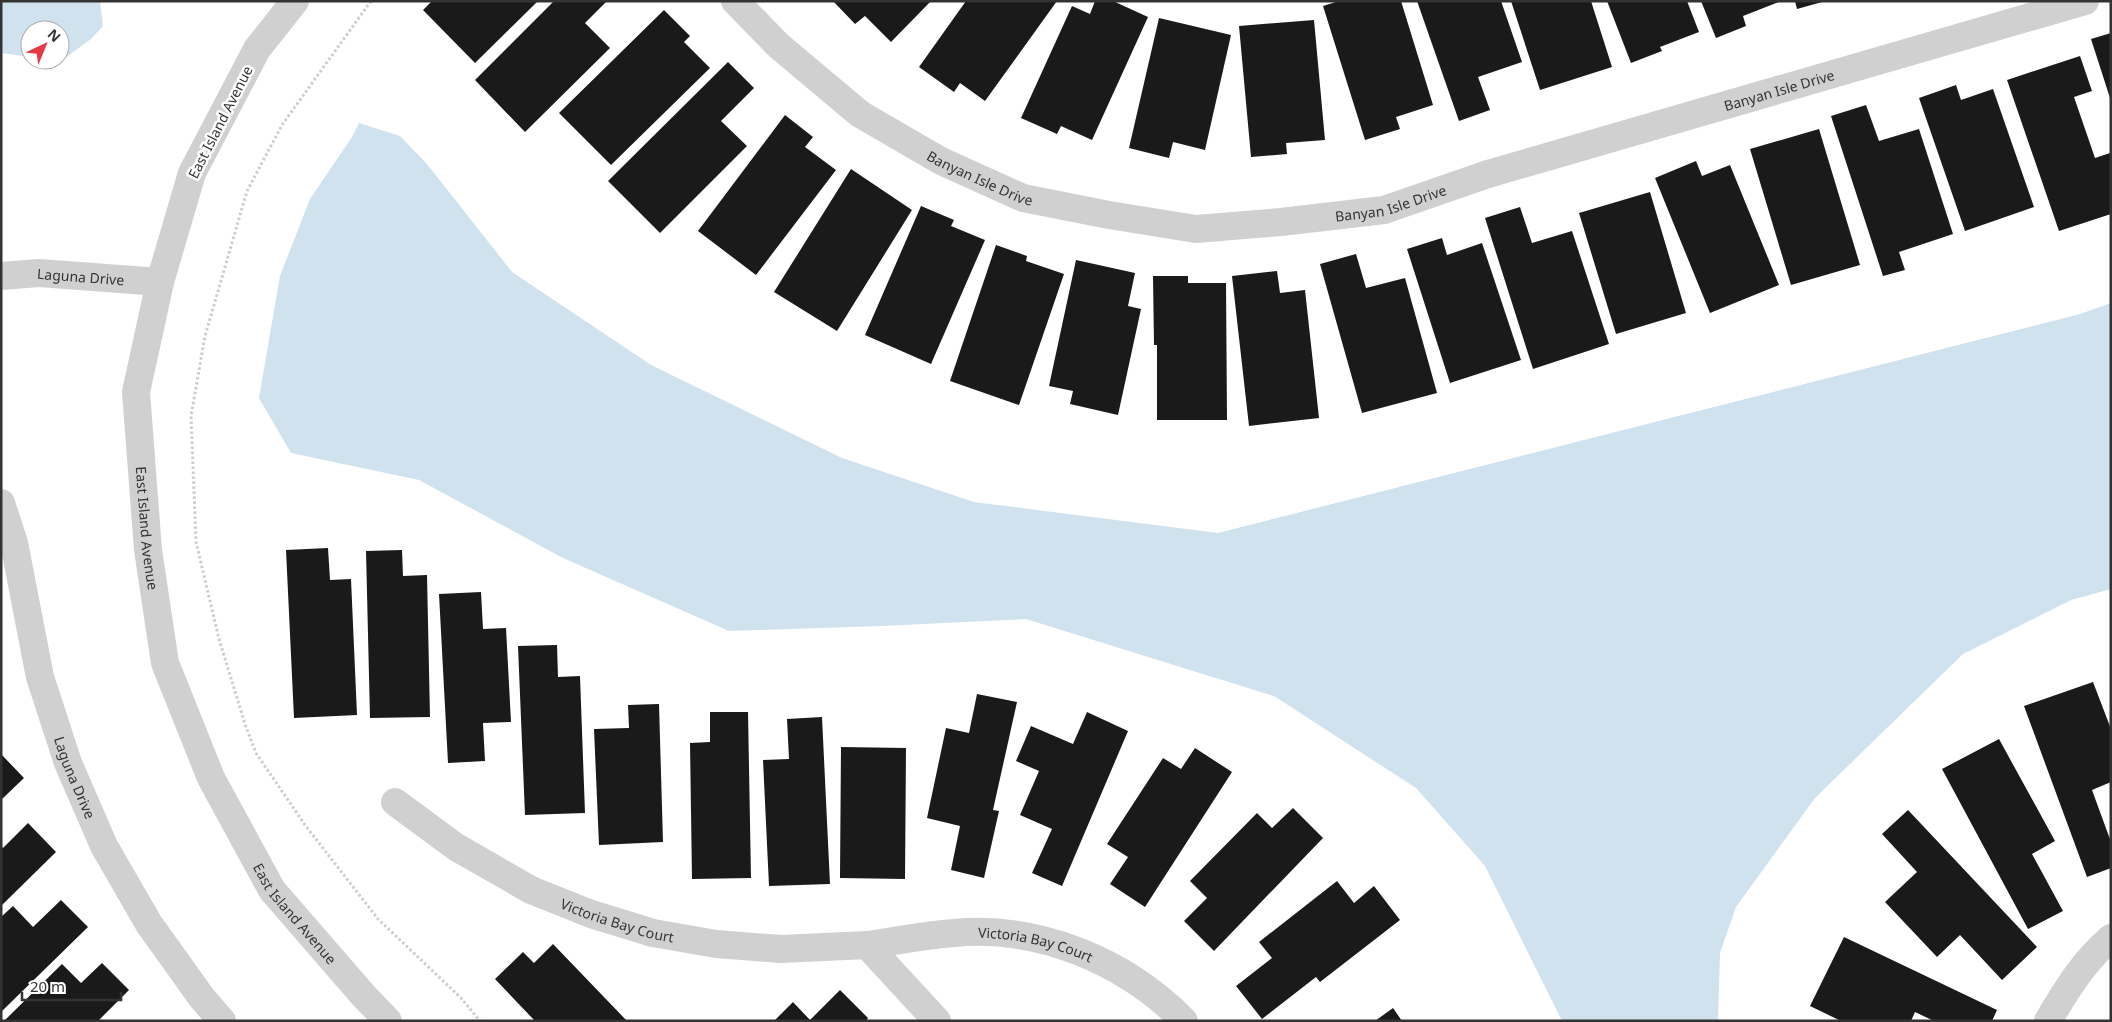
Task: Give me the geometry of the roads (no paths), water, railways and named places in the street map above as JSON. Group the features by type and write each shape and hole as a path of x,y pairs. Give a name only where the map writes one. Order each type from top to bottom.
{"street":[{"name":"East Island Avenue","path":"295,1 257,49 192,173 160,282 136,392 148,550 165,663 211,778 272,890 388,1021"},
{"name":"Banyan Isle Drive","path":"735,1 779,46 860,114 941,161 1023,198 1109,215 1196,228 1281,222 1384,210 1488,174 2085,1"},
{"name":"Laguna Drive","path":"1,276 40,273 160,282"},
{"name":"Laguna Drive","path":"1,503 14,543 40,677 68,763 104,846 150,924 202,998 222,1021"},
{"name":"Victoria Bay Court","path":"395,802 456,848 531,890 591,914 653,933 716,944 781,949 867,945 955,933 1001,933 1046,940 1090,955 1130,976 1168,1004 1184,1021"},
{"path":"2048,1021 2070,983 2098,948 2111,938"},
{"path":"867,945 936,1021"}],"water":[{"path":"1,1 100,1 103,26 91,39 70,54 70,20 20,20 20,56 1,53"},
{"path":"359,123 400,136 427,164 512,272 651,365 842,458 974,502 1218,533 2080,314 2111,303 2111,589 2071,600 1963,654 1815,798 1736,907 1720,953 1718,1021 1562,1021 1485,866 1416,788 1274,696 1026,619 729,631 563,558 419,480 291,453 259,398 280,276 310,199 352,137"}]}
